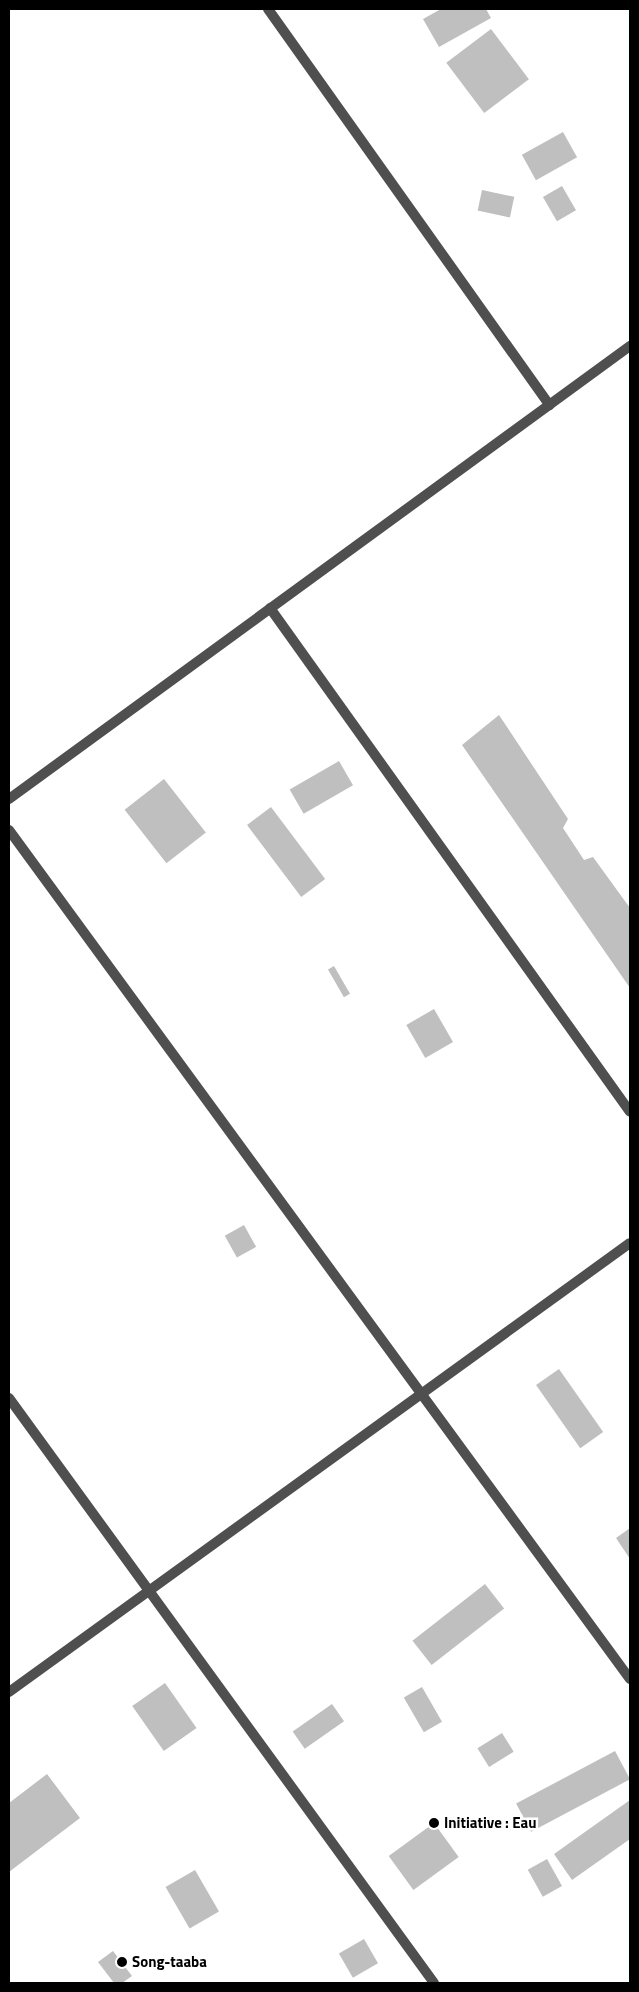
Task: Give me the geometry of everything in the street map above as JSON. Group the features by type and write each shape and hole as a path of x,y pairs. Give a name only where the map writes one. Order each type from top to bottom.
{"street":[{"path":"268,9 549,405"},
{"path":"9,799 630,346"},
{"path":"270,608 630,1112"},
{"path":"9,830 630,1679"},
{"path":"9,1692 630,1243"},
{"path":"9,1398 434,1983"}],"building":[{"path":"441,9 486,9 491,18 439,47 423,19"},
{"path":"491,29 529,79 484,113 446,63"},
{"path":"563,132 577,157 536,180 522,155"},
{"path":"562,186 576,210 557,221 543,197"},
{"path":"482,190 514,197 510,217 478,211"},
{"path":"499,715 568,819 563,828 584,860 593,857 630,908 630,988 462,745"},
{"path":"339,761 353,785 304,814 290,790"},
{"path":"164,779 206,833 166,863 125,810"},
{"path":"271,807 325,879 301,897 247,825"},
{"path":"334,966 350,994 344,997 328,969"},
{"path":"434,1009 453,1042 425,1058 406,1025"},
{"path":"244,1225 256,1247 237,1258 225,1236"},
{"path":"559,1369 603,1432 580,1448 536,1385"},
{"path":"630,1528 630,1559 616,1538"},
{"path":"485,1584 504,1608 432,1665 413,1641"},
{"path":"165,1683 197,1728 164,1751 132,1706"},
{"path":"422,1687 442,1722 424,1732 404,1698"},
{"path":"332,1704 344,1721 305,1749 293,1732"},
{"path":"502,1733 514,1752 489,1767 477,1748"},
{"path":"615,1751 630,1779 531,1832 516,1804"},
{"path":"47,1774 80,1818 9,1872 9,1803"},
{"path":"630,1800 630,1839 572,1880 554,1854"},
{"path":"434,1823 459,1857 413,1890 389,1856"},
{"path":"547,1859 562,1886 543,1897 528,1870"},
{"path":"195,1870 219,1912 190,1929 166,1887"},
{"path":"364,1939 378,1963 353,1978 339,1954"},
{"path":"113,1951 132,1976 122,1983 114,1983 98,1962"}],"place":[{"name":"Initiative : Eau","path":"434,1823"},
{"name":"Song-taaba","path":"122,1962"}]}
